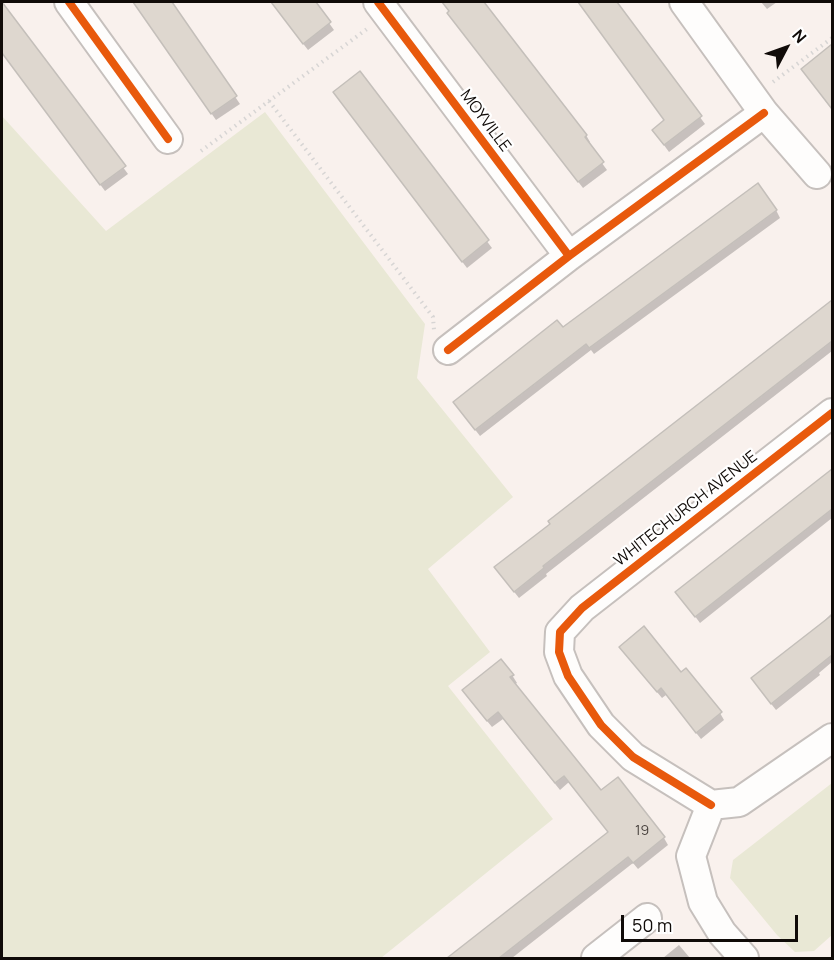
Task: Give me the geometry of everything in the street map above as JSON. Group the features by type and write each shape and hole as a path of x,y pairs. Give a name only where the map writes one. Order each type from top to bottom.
{"street":[{"path":"69,2 168,139"},
{"name":"MOYVILLE","path":"378,2 569,256"},
{"path":"684,2 764,113 817,174"},
{"path":"441,342 569,256 764,113"},
{"name":"WHITECHURCH AVENUE","path":"711,805 633,757 601,725 568,676 558,652 560,632 582,608 832,413"},
{"path":"744,958 722,933 703,902 691,856 711,805 739,802 832,738"},
{"path":"596,958 647,918"}],"path":[{"path":"201,151 368,28"},
{"path":"771,83 832,38"},
{"path":"268,101 433,317 441,342"}],"green space":[{"path":"265,112 425,324 417,378 513,497 428,569 490,652 448,686 553,819 381,958 2,958 2,116 106,231"},
{"path":"832,783 832,935 814,951 795,952 777,935 730,878 733,860"}],"building":[{"path":"2,2 126,166 100,185 2,53"},
{"path":"133,2 172,2 237,96 211,114"},
{"path":"271,2 316,2 331,22 303,44"},
{"path":"442,2 484,2 587,135 585,137 604,162 578,182 447,13 449,11"},
{"path":"578,2 617,2 702,116 664,145 652,130 664,120"},
{"path":"832,44 832,109 801,69"},
{"path":"360,71 489,240 462,262 333,92"},
{"path":"758,183 777,210 589,348 586,344 475,430 453,402 557,320 563,327"},
{"path":"832,300 832,341 543,566 544,568 514,592 494,567 550,524 548,521"},
{"path":"832,469 832,509 695,617 675,592"},
{"path":"832,615 832,655 771,704 751,678"},
{"path":"644,626 681,672 686,668 722,712 696,733 661,688 657,692 619,647"},
{"path":"501,659 514,675 510,677 601,790 618,777 665,837 633,863 628,857 499,958 447,958 608,832 564,776 555,783 498,712 487,721 462,690"}],"cycle path":[{"path":"69,2 168,139"},
{"path":"378,2 569,256"},
{"path":"448,350 569,256 764,113"},
{"path":"711,805 633,757 601,725 568,676 559,652 560,632 582,608 832,413"}]}
